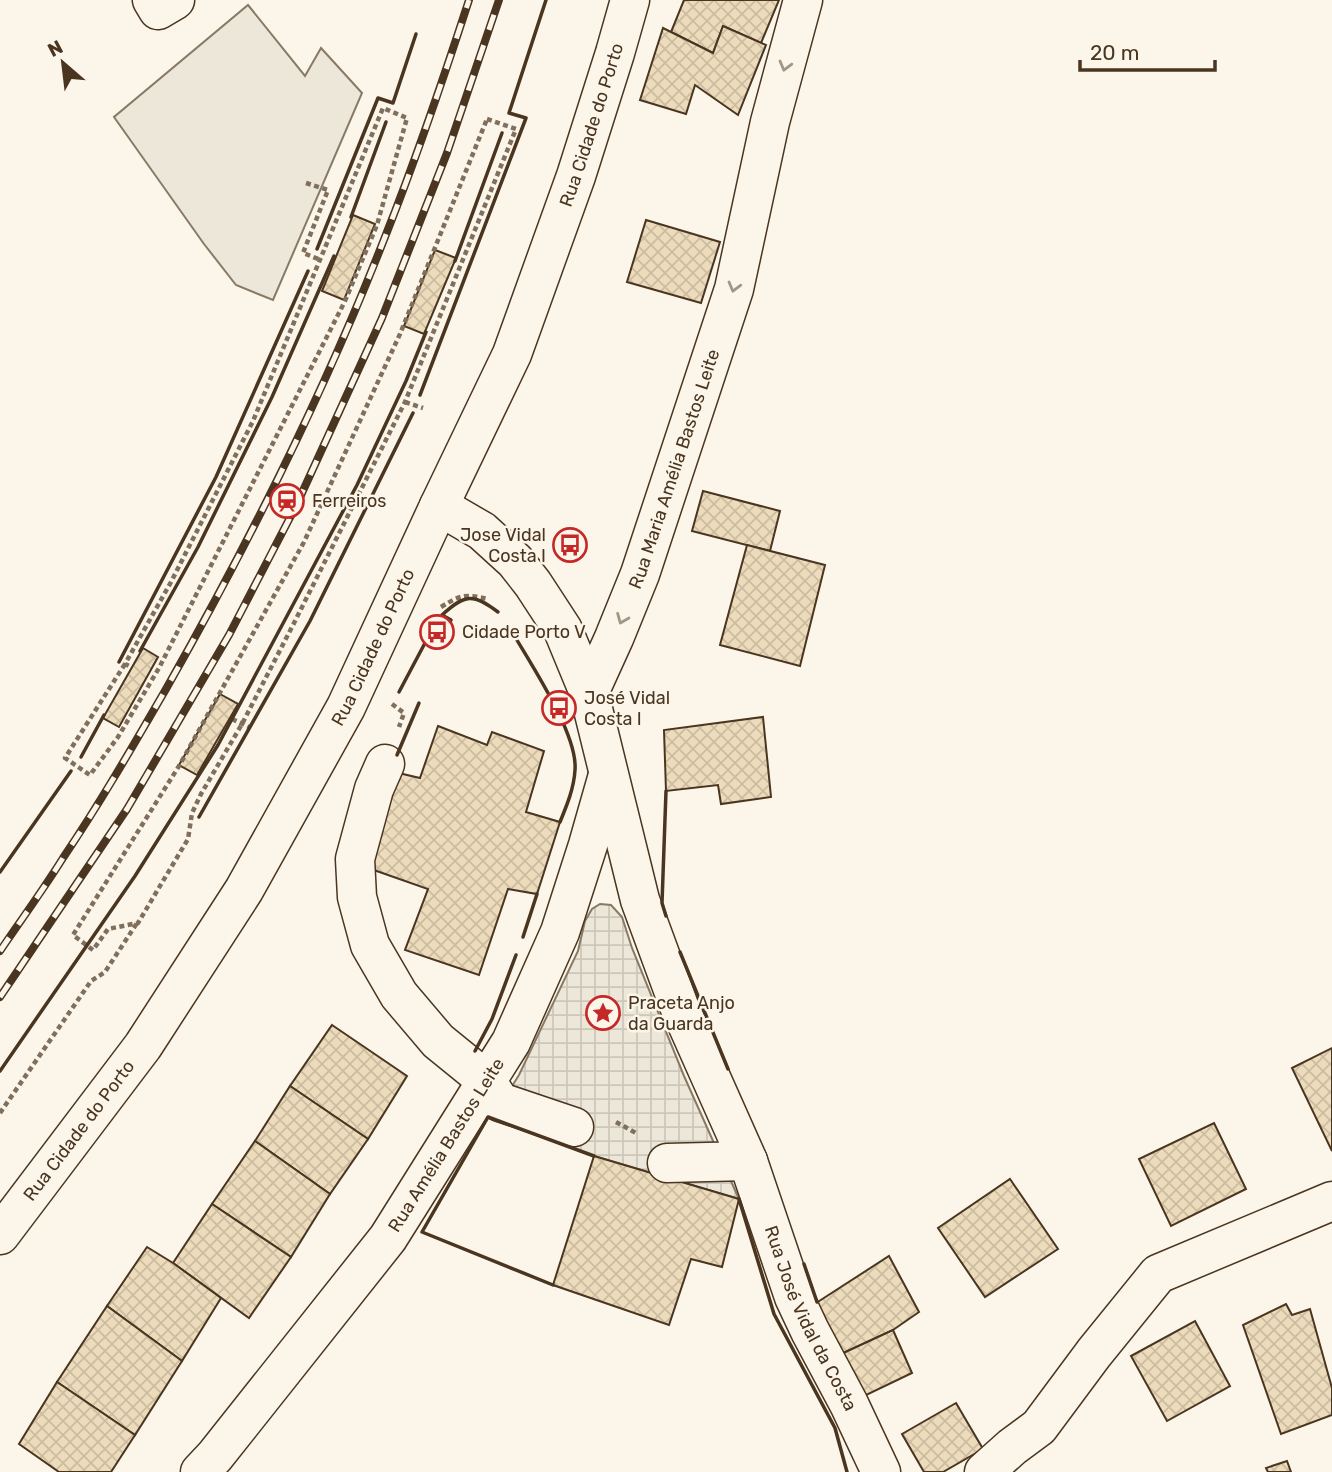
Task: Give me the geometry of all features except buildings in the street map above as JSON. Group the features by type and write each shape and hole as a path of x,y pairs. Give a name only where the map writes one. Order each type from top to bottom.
{"street":[{"name":"Rua Cidade do Porto","path":"0,1235 143,1046 244,890 346,707 512,354 576,176 630,0"},
{"name":"Rua Maria Amélia Bastos Leite","path":"589,693 640,574 734,289 770,122 803,0"},
{"path":"439,506 482,531 515,561 563,630 589,693 640,900 679,1006 748,1161 667,1163"},
{"path":"385,764 374,789 355,859 356,897 370,945 399,995 438,1041 486,1080 500,1102 574,1127"},
{"name":"Rua Amélia Bastos Leite","path":"200,1472 388,1238 511,1042 560,932 608,774"},
{"name":"Rua José Vidal da Costa","path":"748,1161 794,1297 881,1472"},
{"path":"984,1472 1038,1427 1158,1274 1332,1202"}],"path":[{"path":"383,108 407,118 377,225 345,301 159,668 118,737 90,775 65,758 125,664 171,582 253,421 383,108"},
{"path":"0,1113 91,981 105,972 138,923 188,839 192,813 201,794 242,724 405,402 516,129 487,120 400,334 304,542 179,766 73,935 93,950 108,929 138,923"},
{"path":"306,183 328,190 303,253 321,260"},
{"path":"405,402 423,408"},
{"path":"438,614 441,607 460,595 490,599"},
{"path":"125,664 131,667"},
{"path":"232,719 249,727"},
{"path":"611,1119 641,1136"}],"shaded area":[{"path":"248,5 305,76 321,48 362,93 273,300 236,285 114,117"},
{"name":"Praceta Anjo da Guarda","path":"600,904 611,905 622,917 684,1076 739,1199 594,1156 488,1117 519,1075 578,951 585,921 592,909"}],"railway":[{"path":"0,951 77,837 141,732 227,579 284,467 337,353 385,237 469,0"},
{"path":"0,997 127,809 229,635 296,506 382,318 447,153 499,0"}],"wall":[{"path":"420,395 526,118 509,113 546,0"},
{"path":"317,249 378,98 393,103 416,34"},
{"path":"351,217 386,122"},
{"path":"455,261 502,133"},
{"path":"140,651 198,547 272,397 334,256"},
{"path":"119,662 216,477 308,271"},
{"path":"0,1071 135,876 218,745 357,485 426,332"},
{"path":"199,817 310,621 413,413"},
{"path":"399,692 425,643 436,648 451,620 442,615 450,608 469,598 498,612"},
{"path":"511,630 551,699 574,755 573,783 560,822"},
{"path":"397,755 419,703"},
{"path":"81,757 104,715"},
{"path":"0,872 71,771"},
{"path":"666,791 662,903 666,916"},
{"path":"523,937 537,894"},
{"path":"680,952 728,1069"},
{"path":"475,1051 492,1019 516,955"},
{"path":"553,1285 422,1232 488,1117 594,1156"},
{"path":"739,1199 774,1314 835,1428 847,1472"},
{"path":"804,1264 817,1302"}],"place":[{"name":"Ferreiros","path":"287,501"},
{"name":"Jose Vidal Costa I","path":"570,545"},
{"name":"Cidade Porto V","path":"437,632"},
{"name":"José Vidal Costa I","path":"559,708"},
{"name":"Praceta Anjo da Guarda","path":"603,1013"}]}
